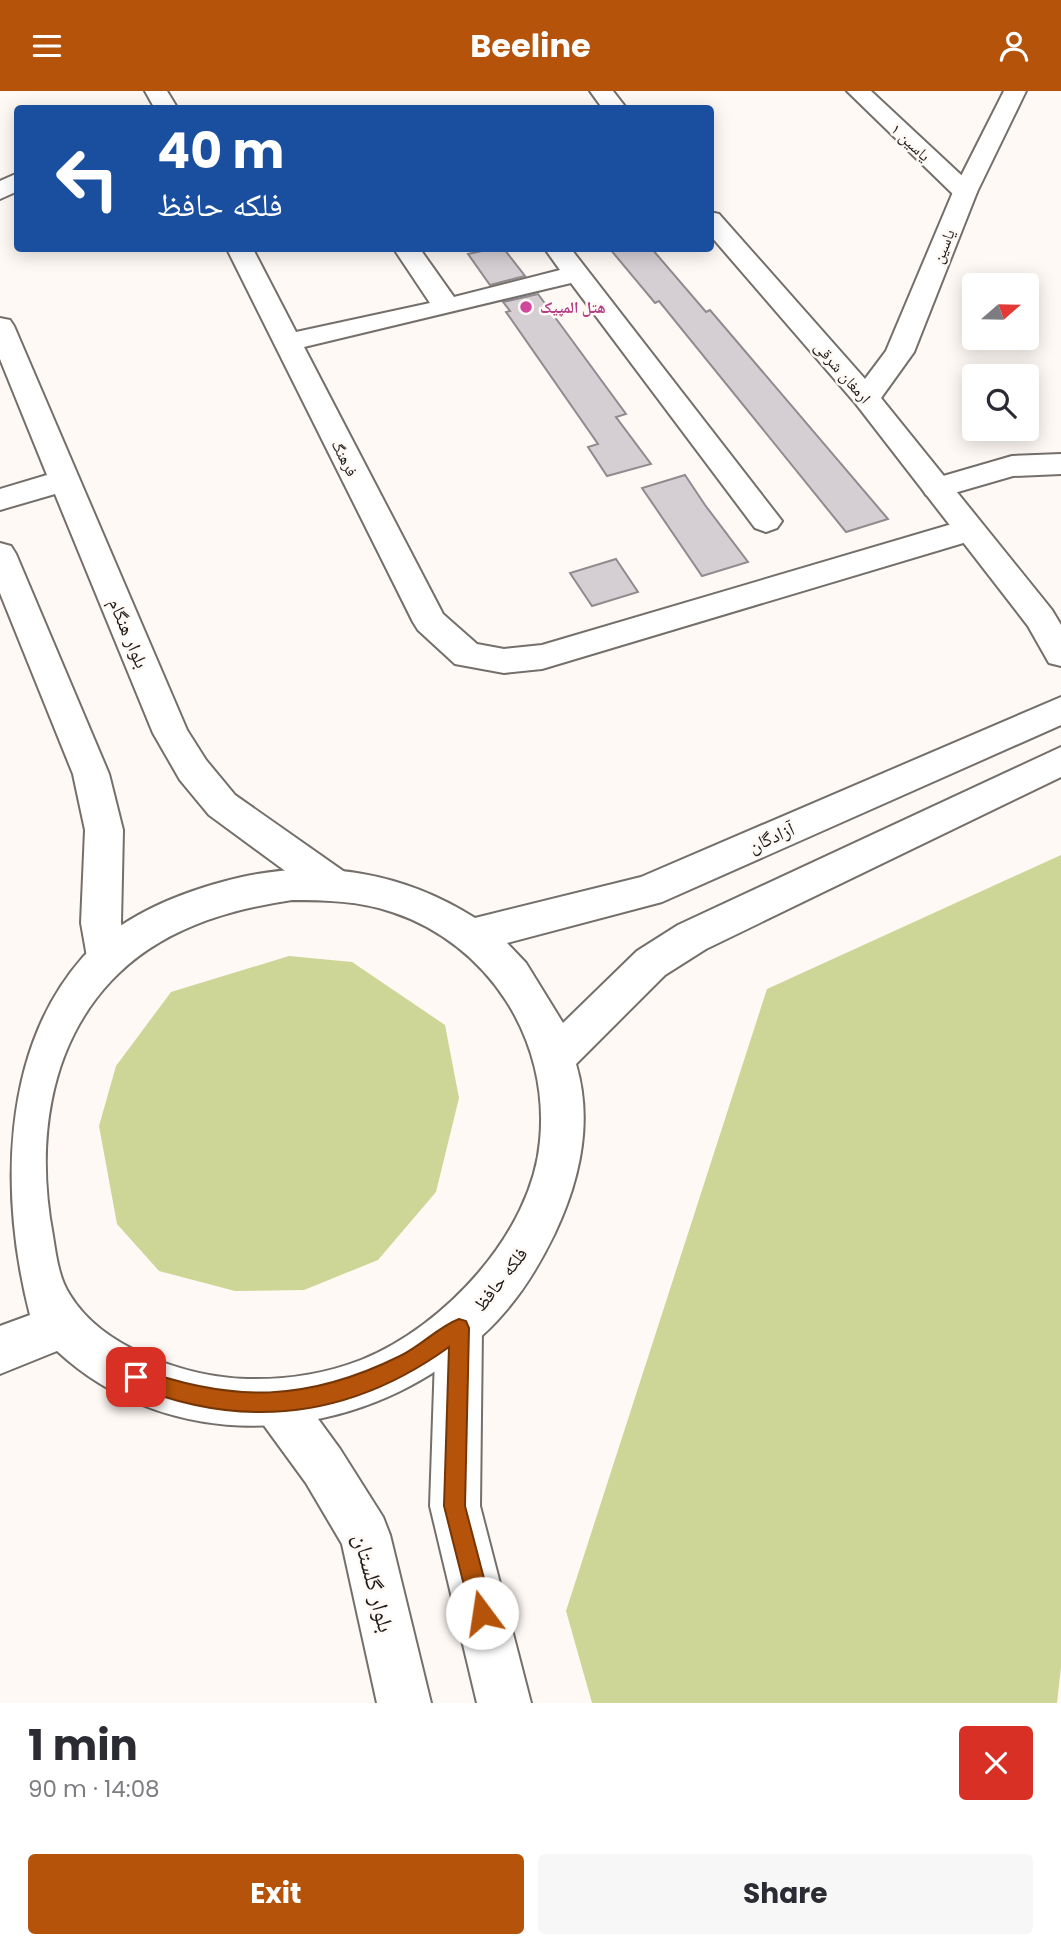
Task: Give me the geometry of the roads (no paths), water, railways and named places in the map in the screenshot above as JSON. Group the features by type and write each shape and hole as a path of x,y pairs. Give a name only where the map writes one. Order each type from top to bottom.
{"street":[{"path":"601,91 613,105"},
{"name":"یاسین ۱","path":"858,91 965,192"},
{"name":"یاسین","path":"866,398 900,352 965,192 1015,91"},
{"name":"ارمغان شرقی","path":"714,224 866,398 970,530 1051,619 1061,655"},
{"name":"فرهنگ","path":"241,252 430,622 467,656 504,661 542,657 970,530"},
{"path":"409,252 447,307"},
{"path":"560,252 766,521"},
{"path":"286,343 447,307 576,274"},
{"name":"بلوار هنگام","path":"0,326 171,733 193,770 222,805 331,884"},
{"path":"937,488 1012,466 1061,464"},
{"path":"0,500 65,480"},
{"path":"0,554 91,774 104,830 101,923 107,957"},
{"name":"آزادگان","path":"472,935 648,891 1061,710"},
{"path":"555,1057 651,963 692,937 1061,761"},
{"name":"فلکه حافظ","path":"292,884 331,884 406,900 440,915 472,935 500,960 523,988 542,1021 555,1057 562,1095 563,1136 556,1177 542,1218 521,1258 493,1295 459,1328 418,1357 374,1380 326,1395 277,1403 227,1402 180,1394 136,1377 97,1355 63,1325 37,1292 17,1254 6,1214 1,1173 7,1095 51,1018 77,986 107,957 141,933 177,913 214,899 253,889 292,884"},
{"path":"0,1350 63,1325"},
{"path":"459,1328 455,1506 504,1703"},
{"name":"بلوار گلستان","path":"277,1403 323,1466 365,1535 404,1703"}],"place":[{"name":"هتل المپیک","path":"526,307"}]}
